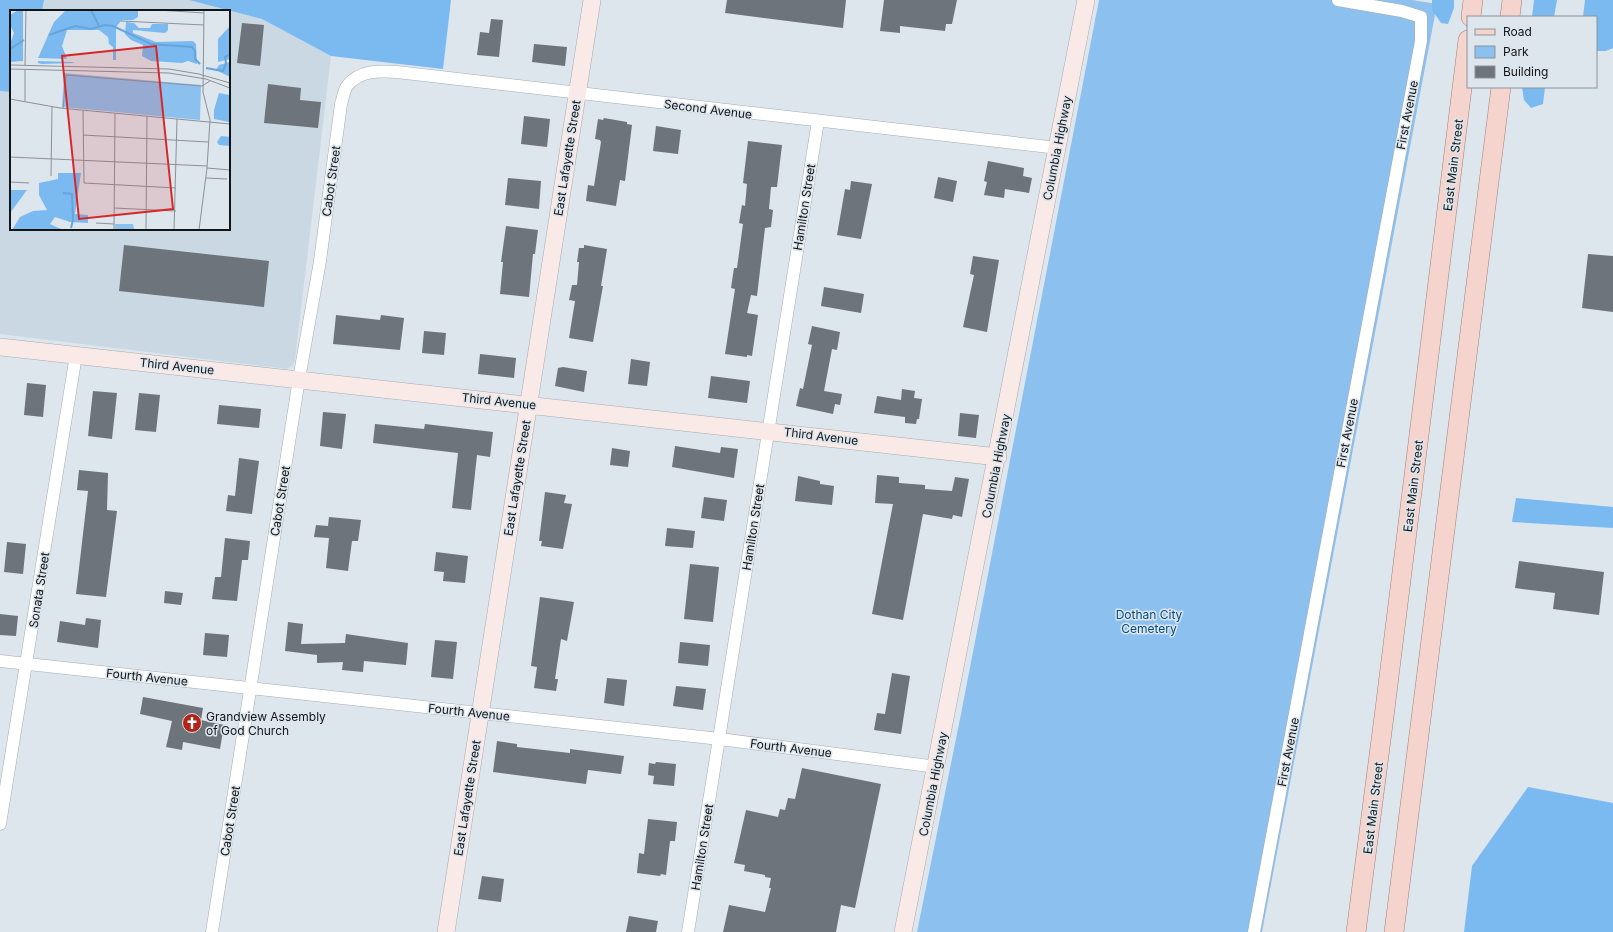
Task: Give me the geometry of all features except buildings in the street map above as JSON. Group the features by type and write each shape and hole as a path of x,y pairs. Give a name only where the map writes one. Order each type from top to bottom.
{"main road":[{"path":"1471,16 1473,0"},
{"path":"1510,16 1512,0"},
{"name":"East Main Street","path":"1356,932 1467,48"},
{"path":"1394,932 1501,88"}],"street":[{"name":"East Lafayette Street","path":"446,932 592,0"},
{"name":"Columbia Highway","path":"903,932 998,457 1086,0"},
{"name":"First Avenue","path":"1254,932 1421,41 1421,17 1402,11 1338,0"},
{"name":"Second Avenue","path":"359,75 380,71 397,72 577,94 1058,148"},
{"name":"Cabot Street","path":"212,932 299,379 320,261 341,104 347,86 359,75"},
{"name":"Hamilton Street","path":"688,932 818,121"},
{"name":"Third Avenue","path":"0,347 768,430 998,457"},
{"name":"Sonata Street","path":"0,824 76,355"},
{"name":"Fourth Avenue","path":"0,660 251,689 720,739 937,767"}],"shaded area":[{"path":"0,0 44,0 42,10 10,10 10,92 0,91"},
{"path":"44,0 189,0 227,10 42,10"},
{"path":"189,0 451,0 443,69 331,56 262,19"},
{"path":"1432,0 1454,0 1454,8 1448,24 1441,23 1432,10"},
{"path":"1534,0 1557,0 1554,16 1532,16"},
{"path":"1585,0 1613,0 1613,48 1606,51 1597,51 1597,16 1583,16"},
{"path":"230,11 262,19 331,56 295,360 293,365 287,369 0,334 0,91 10,92 10,230 230,230"},
{"path":"1522,88 1545,88 1543,104 1531,108 1524,100"},
{"path":"1516,498 1613,507 1613,528 1512,522"},
{"path":"1528,787 1613,803 1613,932 1464,932 1472,866"}],"green space":[{"name":"Dothan City Cemetery","path":"1099,0 1412,0 1437,4 1262,932 917,932 961,714"}],"place":[{"name":"Grandview Assembly of God Church","path":"192,723"}]}
